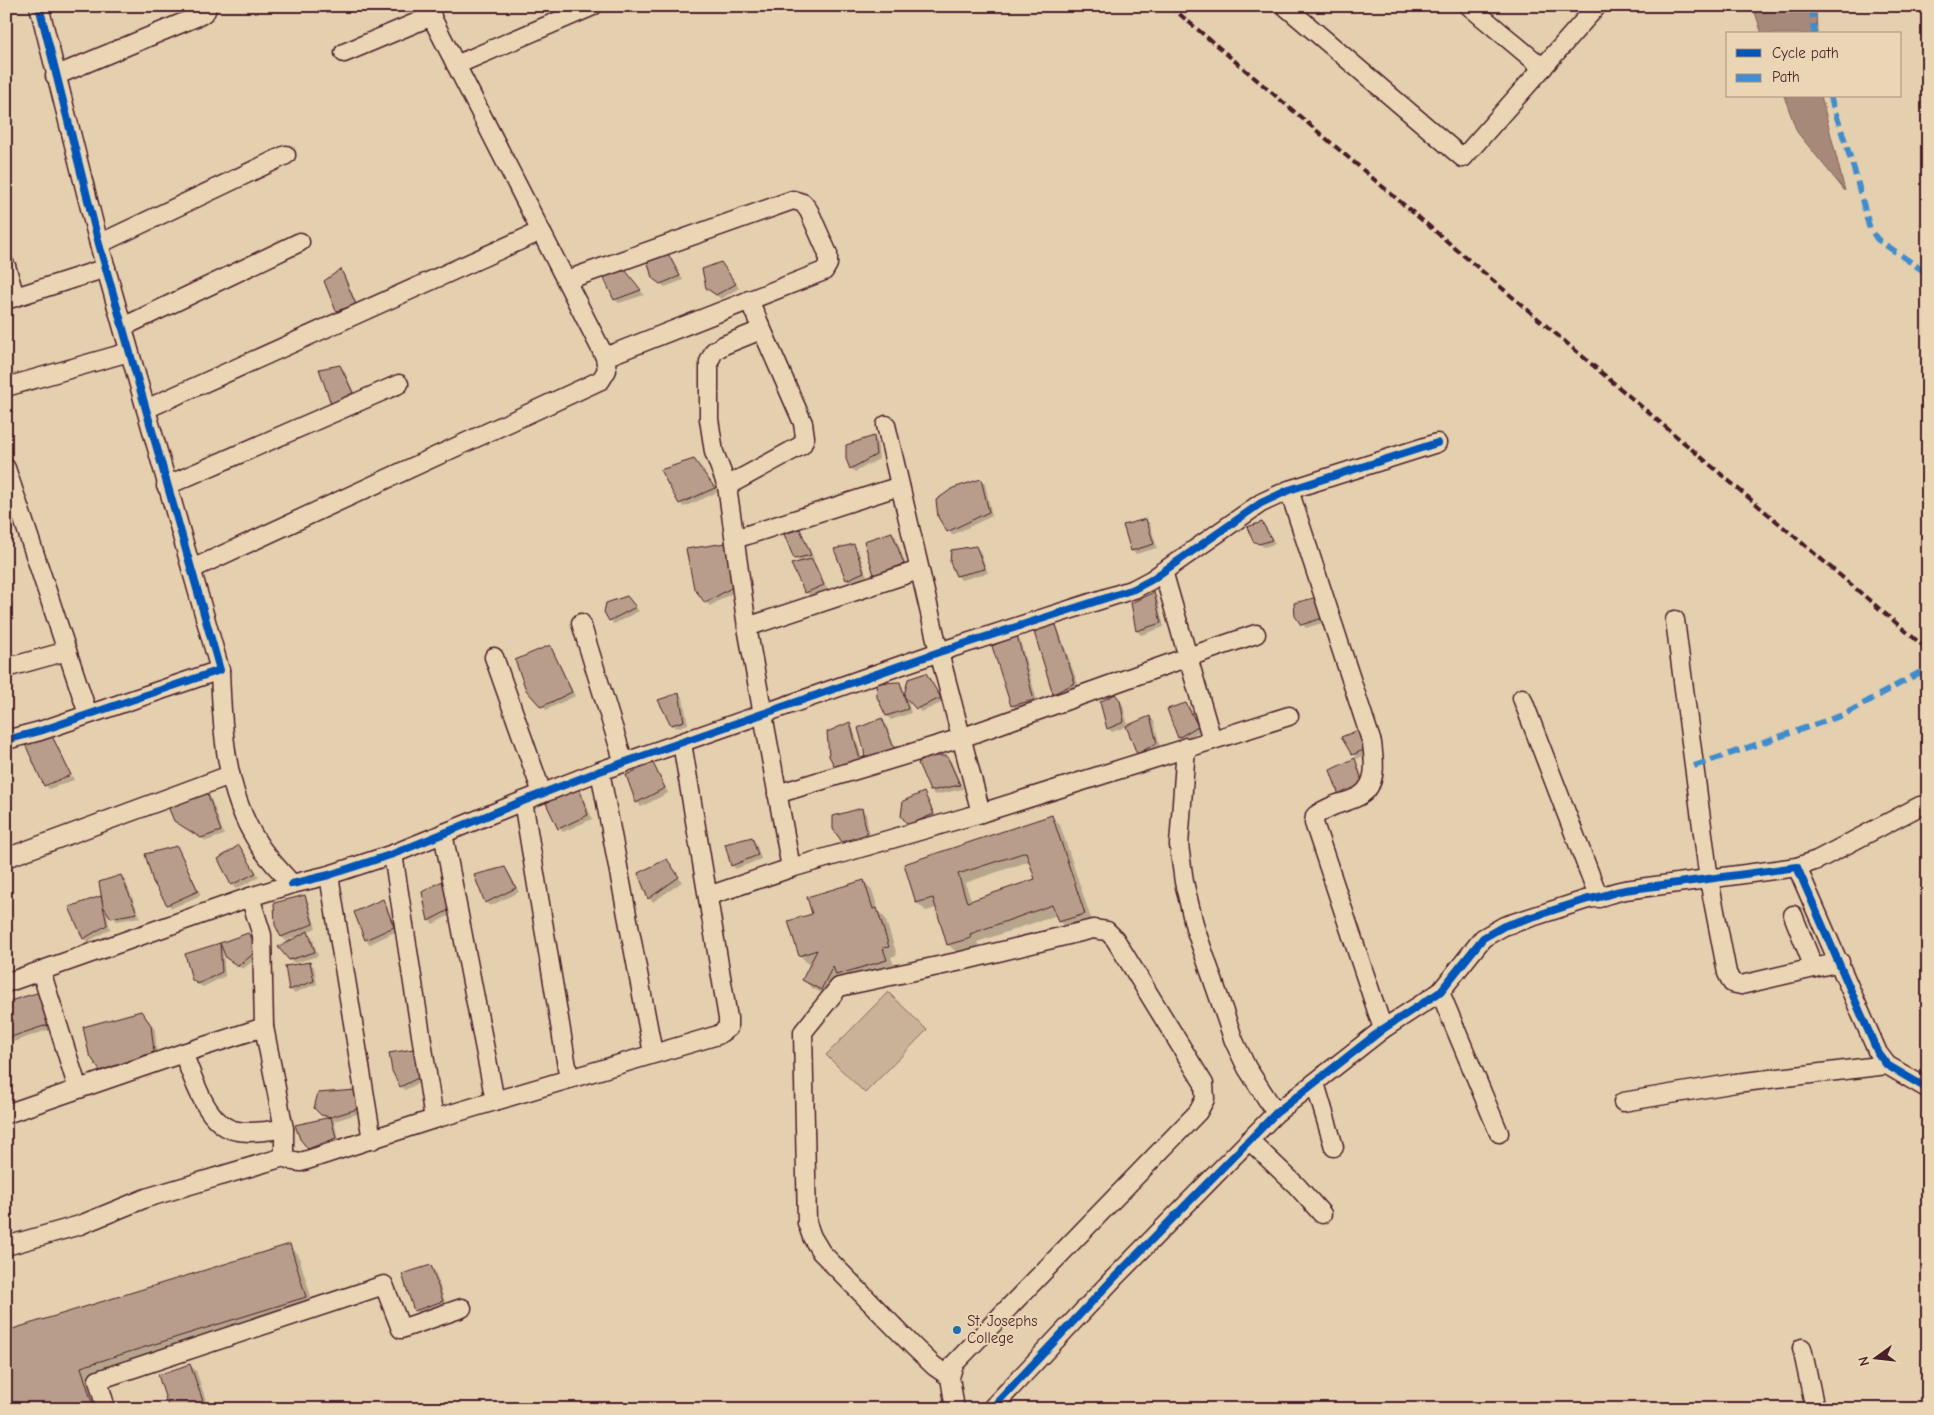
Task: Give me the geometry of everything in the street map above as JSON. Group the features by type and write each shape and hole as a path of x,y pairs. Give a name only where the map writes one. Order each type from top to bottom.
{"street":[{"path":"39,6 55,76 99,244 166,486 192,569 220,670 221,710 230,775 241,812 258,844 292,884"},
{"path":"55,76 201,15 206,11 207,6"},
{"path":"456,65 593,6"},
{"path":"1285,6 1463,158 1597,6"},
{"path":"1469,6 1543,68"},
{"path":"192,569 601,380 607,370 605,357 567,280 429,11 344,53"},
{"path":"99,244 286,154"},
{"path":"567,280 793,200 803,203 809,211 828,254 828,264 824,271 605,357"},
{"path":"146,409 541,231"},
{"path":"122,327 300,242"},
{"path":"6,266 10,298 106,268"},
{"path":"727,486 802,445 805,437 803,423 749,300"},
{"path":"761,330 714,351 709,362 709,419 714,452 727,486 748,627 791,868"},
{"path":"6,387 129,352"},
{"path":"166,486 399,384"},
{"path":"886,425 938,652 981,813"},
{"path":"6,984 250,897 329,875 393,854 443,832 600,771 938,652 1134,589 1151,580 1261,503 1289,490 1437,443"},
{"path":"6,468 88,714"},
{"path":"735,539 900,486"},
{"path":"1289,490 1372,743 1374,766 1373,777 1368,788 1360,796 1321,811 1315,816 1314,823 1383,1029"},
{"path":"748,627 919,570"},
{"path":"1163,571 1212,740"},
{"path":"1675,620 1709,880 1727,973 1732,983 1741,986 1840,962"},
{"path":"581,623 624,763"},
{"path":"777,794 961,738 1256,634"},
{"path":"6,668 67,651"},
{"path":"494,657 542,793"},
{"path":"6,740 40,731 220,670"},
{"path":"1522,698 1599,898"},
{"path":"708,896 791,868 981,813 1289,716"},
{"path":"6,1246 80,1225 146,1198 284,1157 301,1162 434,1119 718,1035 728,1028 728,1018 682,742"},
{"path":"1186,748 1179,845 1184,882 1195,928 1234,1041 1247,1068 1276,1113"},
{"path":"600,771 653,1053"},
{"path":"6,858 230,775"},
{"path":"523,800 569,1080"},
{"path":"991,1409 1114,1278 1276,1113 1383,1029 1440,992 1483,938 1504,926 1588,899 1599,898 1607,893 1797,867 1817,860 1920,806 1928,805"},
{"path":"443,832 494,1101"},
{"path":"393,854 434,1119"},
{"path":"1797,867 1878,1053 1887,1065 1928,1089"},
{"path":"329,875 372,1140"},
{"path":"250,897 262,935 264,1027 284,1129 284,1157"},
{"path":"1793,915 1814,968"},
{"path":"950,1377 928,1360 854,1286 821,1252 812,1237 807,1223 803,1032 839,987 957,962 1093,929 1107,931 1116,939 1204,1084 1205,1099 1198,1112 954,1364 950,1377 955,1409"},
{"path":"41,971 78,1089"},
{"path":"1440,992 1499,1133"},
{"path":"6,1114 264,1027"},
{"path":"183,1053 208,1109 215,1120 226,1128 239,1132 284,1129"},
{"path":"1623,1102 1736,1084 1887,1065"},
{"path":"1314,1083 1334,1147"},
{"path":"1249,1140 1297,1186 1322,1214"},
{"path":"106,1409 98,1380 384,1285 401,1329 462,1308"},
{"path":"1802,1348 1815,1409"}],"shaded area":[{"path":"1753,6 1816,6 1817,32 1761,32"},
{"path":"1785,98 1822,98 1845,191 1797,132"},
{"path":"888,992 927,1030 865,1093 826,1055"}],"building":[{"path":"666,250 680,276 660,284 652,278 646,255"},
{"path":"721,262 736,284 716,295 706,288 702,269"},
{"path":"341,269 356,305 336,311 324,281"},
{"path":"626,271 641,290 614,300 601,272"},
{"path":"340,365 353,393 331,404 319,369"},
{"path":"874,436 876,455 850,469 846,459 846,445"},
{"path":"694,459 715,488 679,504 660,470"},
{"path":"981,479 989,512 947,532 938,517 936,500 953,488"},
{"path":"1146,519 1154,544 1131,551 1123,525"},
{"path":"1262,522 1272,540 1259,544 1253,541 1247,527"},
{"path":"800,529 811,555 794,559 784,534"},
{"path":"892,532 904,564 874,575 864,541"},
{"path":"726,543 738,584 705,603 694,588 686,549"},
{"path":"854,544 864,572 846,580 834,549"},
{"path":"976,546 985,569 956,576 950,562 951,550"},
{"path":"812,559 824,585 805,593 791,564"},
{"path":"1154,592 1161,623 1136,631 1131,603"},
{"path":"627,596 636,607 609,621 604,612 606,603"},
{"path":"1318,597 1329,616 1301,625 1295,616 1294,603"},
{"path":"1055,622 1075,683 1053,694 1034,632"},
{"path":"1017,635 1034,700 1011,706 992,646"},
{"path":"550,645 572,692 541,707 526,690 515,660"},
{"path":"926,673 941,698 916,709 904,696 908,679"},
{"path":"900,682 908,709 886,716 877,697 876,683"},
{"path":"679,693 684,721 671,725 658,700"},
{"path":"1115,694 1120,700 1124,722 1107,729 1100,702"},
{"path":"1186,703 1198,726 1178,738 1167,709"},
{"path":"1150,716 1157,743 1137,754 1126,726"},
{"path":"882,718 894,748 865,764 864,750 858,728"},
{"path":"850,722 860,760 836,769 829,756 827,732"},
{"path":"1361,729 1368,748 1352,755 1341,737"},
{"path":"52,736 71,775 44,786 25,744"},
{"path":"927,756 947,756 960,785 930,791 918,763"},
{"path":"1355,758 1364,788 1340,798 1330,770"},
{"path":"653,763 665,788 636,803 626,775"},
{"path":"205,787 221,831 201,838 174,821 167,804"},
{"path":"579,788 588,815 558,829 544,799"},
{"path":"924,792 934,814 908,825 901,816 903,801"},
{"path":"862,808 867,834 842,842 833,829 833,816"},
{"path":"1052,815 1085,914 1058,922 1052,905 970,934 971,938 947,945 933,898 916,903 904,864","holes":["1026,852 1035,879 967,902 958,874"]},
{"path":"752,837 758,855 731,866 725,844"},
{"path":"239,845 256,873 231,885 218,859"},
{"path":"177,846 198,891 167,905 153,882 145,854"},
{"path":"667,859 679,877 648,899 638,873"},
{"path":"505,867 516,888 485,903 474,875"},
{"path":"121,875 137,913 111,918 103,906 99,882"},
{"path":"444,880 451,909 428,921 422,892"},
{"path":"864,880 873,909 877,908 889,947 883,948 887,960 836,975 833,966 821,990 802,980 817,950 799,956 788,921 812,914 807,897"},
{"path":"305,895 313,924 281,937 275,925 274,903"},
{"path":"101,896 107,925 83,939 69,907"},
{"path":"383,899 394,927 365,940 354,912"},
{"path":"308,931 315,952 289,960 278,947"},
{"path":"248,933 260,949 238,966 226,958 220,943"},
{"path":"220,943 222,972 198,984 192,980 185,954"},
{"path":"310,962 314,981 289,990 285,966"},
{"path":"47,990 56,1022 8,1038 6,1037 6,1002"},
{"path":"141,1011 151,1025 154,1052 100,1071 89,1054 83,1027"},
{"path":"413,1049 422,1076 400,1087 392,1071 389,1053"},
{"path":"356,1090 364,1107 331,1117 321,1115 314,1108 318,1093"},
{"path":"331,1117 336,1138 308,1149 300,1139 295,1125"},
{"path":"290,1244 306,1297 81,1367 94,1409 6,1409 6,1331"},
{"path":"431,1265 443,1301 414,1311 402,1274"},
{"path":"190,1364 204,1404 188,1409 169,1409 158,1375"}],"railway":[{"path":"1170,6 1928,650"}],"marked path":[{"path":"1812,6 1814,32"},
{"path":"1831,98 1854,169 1869,226 1877,239 1928,274"},
{"path":"1694,766 1843,715 1928,668"}],"cycle path":[{"path":"6,740 40,731 220,670 99,244 39,6"},
{"path":"292,884 329,875 393,854 600,771 939,652 1134,589 1151,580 1261,503 1289,490 1437,443"},
{"path":"991,1409 1114,1278 1276,1113 1383,1029 1440,992 1483,938 1504,926 1588,899 1620,891 1797,867 1878,1053 1887,1065 1928,1089"}],"place":[{"name":"St. Josephs College","path":"957,1330"}]}
